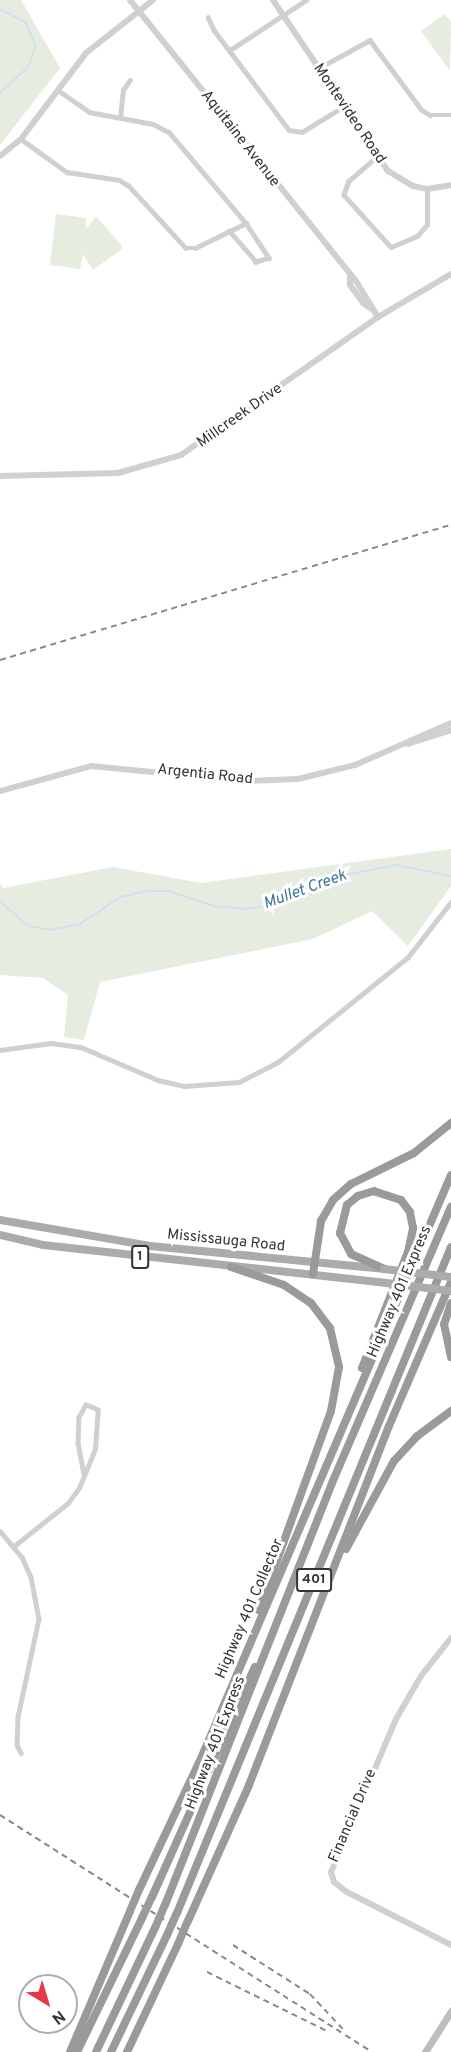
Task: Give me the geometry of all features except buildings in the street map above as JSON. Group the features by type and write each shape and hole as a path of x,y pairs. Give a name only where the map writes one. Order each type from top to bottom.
{"highway":[{"path":"313,1274 321,1221 333,1200 351,1184 414,1153 451,1123"},
{"name":"Highway 401 Collector","path":"70,2052 130,1911 202,1756 451,1175"},
{"path":"339,1437 411,1244 410,1212 401,1200 374,1191 358,1196 347,1205 340,1233 351,1254 384,1269"},
{"name":"Highway 401 Express","path":"96,2052 165,1905 291,1588 451,1207"},
{"name":"Highway 401 Express","path":"111,2052 177,1913 451,1247"},
{"path":"202,1756 265,1594 339,1378 335,1340 311,1303 284,1285 231,1267"},
{"name":"401","path":"127,2052 249,1785 389,1426 451,1282"},
{"path":"451,1303 444,1332 451,1357"},
{"path":"311,1626 382,1478 416,1437 451,1412"},
{"path":"77,2052 152,1897 291,1588"}],"main road":[{"name":"Mississauga Road","path":"0,1220 97,1239 451,1277"},
{"name":"Mississauga Road","path":"0,1235 43,1245 451,1291"},
{"path":"425,2052 451,2011"}],"street":[{"name":"Aquitaine Avenue","path":"130,0 350,277 370,299 378,317"},
{"path":"0,156 21,139 57,89 97,42 153,0"},
{"name":"Montevideo Road","path":"273,0 285,14 377,157 393,176 427,189"},
{"path":"230,50 306,0"},
{"path":"208,17 289,130 302,132 343,107"},
{"path":"319,68 370,40 421,109 430,115 451,115"},
{"path":"120,118 123,90 130,80"},
{"path":"57,89 90,112 169,132 246,223 269,254 266,261 256,262 229,231"},
{"path":"21,139 67,172 129,186 186,248 195,248 246,223"},
{"path":"377,157 343,189 386,243 398,246 427,225 427,189 451,185"},
{"name":"Millcreek Drive","path":"0,476 118,473 181,455 378,317 451,274"},
{"name":"Argentia Road","path":"408,744 451,723"},
{"name":"Argentia Road","path":"0,791 91,766 245,781 298,779 355,765 451,730"},
{"path":"0,1050 51,1043 107,1057 158,1080 184,1086 239,1082 278,1062 408,957 451,902"},
{"path":"14,1546 68,1503 84,1474 95,1449 98,1410 86,1405 78,1432 84,1474"},
{"path":"0,1531 14,1546 31,1577 39,1618 18,1717 17,1745 21,1754"},
{"name":"Financial Drive","path":"451,1638 421,1676 396,1719 331,1867 334,1882 341,1888 451,1945"}],"shaded area":[{"path":"0,0 21,0 60,68 0,145"},
{"path":"445,14 451,22 450,71 421,31"},
{"path":"56,214 86,218 86,229 96,216 122,246 121,250 93,270 83,254 80,269 50,265"},
{"path":"451,849 451,886 408,946 372,911 313,939 100,982 84,1040 64,1037 68,995 43,978 0,975 0,883 3,888 113,867 201,883"}],"waterway":[{"path":"0,9 26,22 36,46 29,67 0,94"},
{"name":"Mullet Creek","path":"0,901 29,926 51,930 80,924 121,897 147,891 168,891 214,906 246,909 272,905 350,874 397,865 451,876"}],"railway":[{"path":"0,660 451,525"},
{"path":"0,1815 372,2052"},
{"path":"233,1945 310,1994 343,2029"},
{"path":"207,1972 327,2031"}]}
